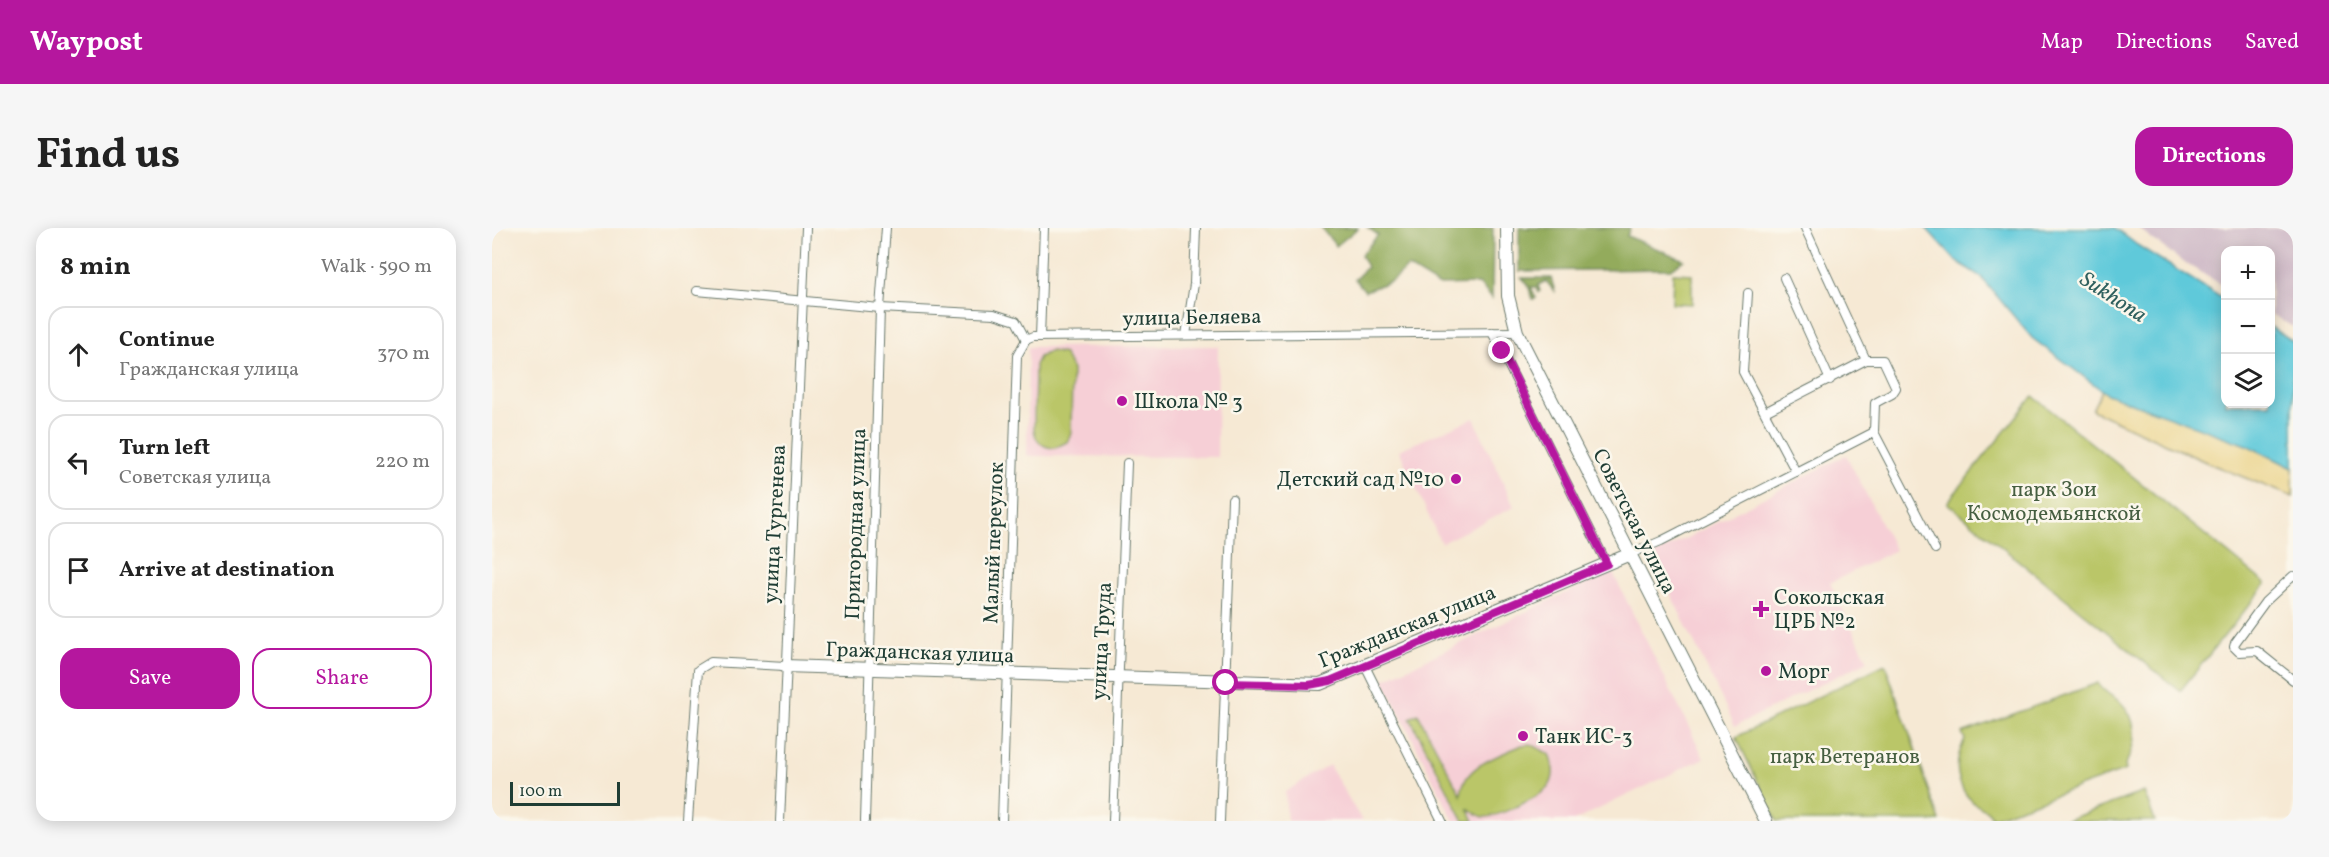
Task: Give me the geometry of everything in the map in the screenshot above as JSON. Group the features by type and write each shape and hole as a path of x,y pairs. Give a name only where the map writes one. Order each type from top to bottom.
{"street":[{"name":"улица Тургенева","path":"780,821 806,228"},
{"name":"Пригородная улица","path":"865,821 880,308 886,228"},
{"path":"1040,337 1044,228"},
{"path":"1186,335 1194,284 1196,228"},
{"name":"Советская улица","path":"1507,228 1508,296 1517,332 1766,821"},
{"path":"1804,228 1866,360"},
{"path":"1784,278 1830,380"},
{"path":"697,291 802,302 994,314 1016,321 1026,340"},
{"path":"1748,293 1743,372 1796,472"},
{"name":"Советская улица","path":"1492,332 1607,564"},
{"name":"улица Беляева","path":"1026,340 1040,337 1517,332"},
{"name":"Малый переулок","path":"1002,821 1017,356 1026,340"},
{"path":"1765,412 1866,360 1883,360 1896,385 1893,394 1875,403 1874,432 1935,549"},
{"name":"Гражданская улица","path":"688,821 696,675 701,666 711,662 1226,683 1309,685 1330,681 1630,554 1874,432"},
{"name":"улица Труда","path":"1113,821 1127,463"},
{"path":"1220,821 1232,500"},
{"path":"2293,576 2265,602 2234,647 2239,652 2257,651 2293,680"},
{"path":"1365,666 1442,821"}],"shaded area":[{"path":"2138,228 2293,228 2293,327 2275,316 2275,246 2221,246 2221,285 2180,260"},
{"name":"Школа № 3","path":"1218,346 1217,457 1027,456 1028,347"},
{"name":"Детский сад №10","path":"1474,418 1514,507 1441,543 1399,450"},
{"name":"Сокольская ЦРБ №2","path":"1846,455 1895,550 1830,583 1868,661 1735,726 1652,556"},
{"path":"1612,571 1704,758 1574,821 1454,821 1383,680"},
{"path":"1329,765 1362,821 1287,821 1285,792"}],"green space":[{"path":"1321,228 1358,228 1336,246"},
{"path":"1368,228 1493,228 1492,298 1479,284 1437,285 1408,267 1391,281 1365,291 1355,279 1367,267 1361,255 1378,235"},
{"path":"1519,228 1630,228 1627,236 1684,260 1671,269 1519,271"},
{"path":"1673,273 1692,274 1692,304 1672,303"},
{"path":"1522,278 1551,278 1555,292 1546,281 1538,285 1540,291 1538,292 1536,287 1531,287 1536,298 1533,299 1527,283"},
{"path":"1051,351 1064,354 1072,370 1071,434 1067,442 1055,448 1040,443 1034,429 1035,365 1039,357"},
{"name":"парк Зои Космодемьянской","path":"2033,396 2266,584 2180,691 1947,503"},
{"name":"парк Ветеранов","path":"1885,664 1940,821 1777,821 1736,737"},
{"path":"2098,683 2119,701 2133,723 2134,740 2125,765 2126,770 1992,818 1968,797 1958,773 1959,756 1965,740 1962,733"},
{"path":"1418,714 1461,795 1468,776 1483,763 1522,745 1531,744 1549,754 1553,778 1549,786 1518,806 1498,814 1484,817 1468,808 1474,821 1464,821 1410,718"},
{"path":"2144,792 2155,821 2064,821"}],"sand":[{"path":"2102,390 2249,446 2293,468 2293,497 2208,463 2092,410"}],"water":[{"name":"Sukhona","path":"1926,228 2115,228 2137,245 2221,298 2221,408 2275,408 2275,330 2293,341 2293,468 2249,446 2107,394 2032,338 1981,277 1955,260"}],"place":[{"name":"Школа № 3","path":"1122,401"},
{"name":"Детский сад №10","path":"1456,479"},
{"name":"Сокольская ЦРБ №2","path":"1761,609"},
{"name":"Морг","path":"1766,671"},
{"name":"Танк ИС-3","path":"1523,736"}],"route":[{"path":"1226,683 1309,685 1330,681 1607,564 1502,351"}]}
